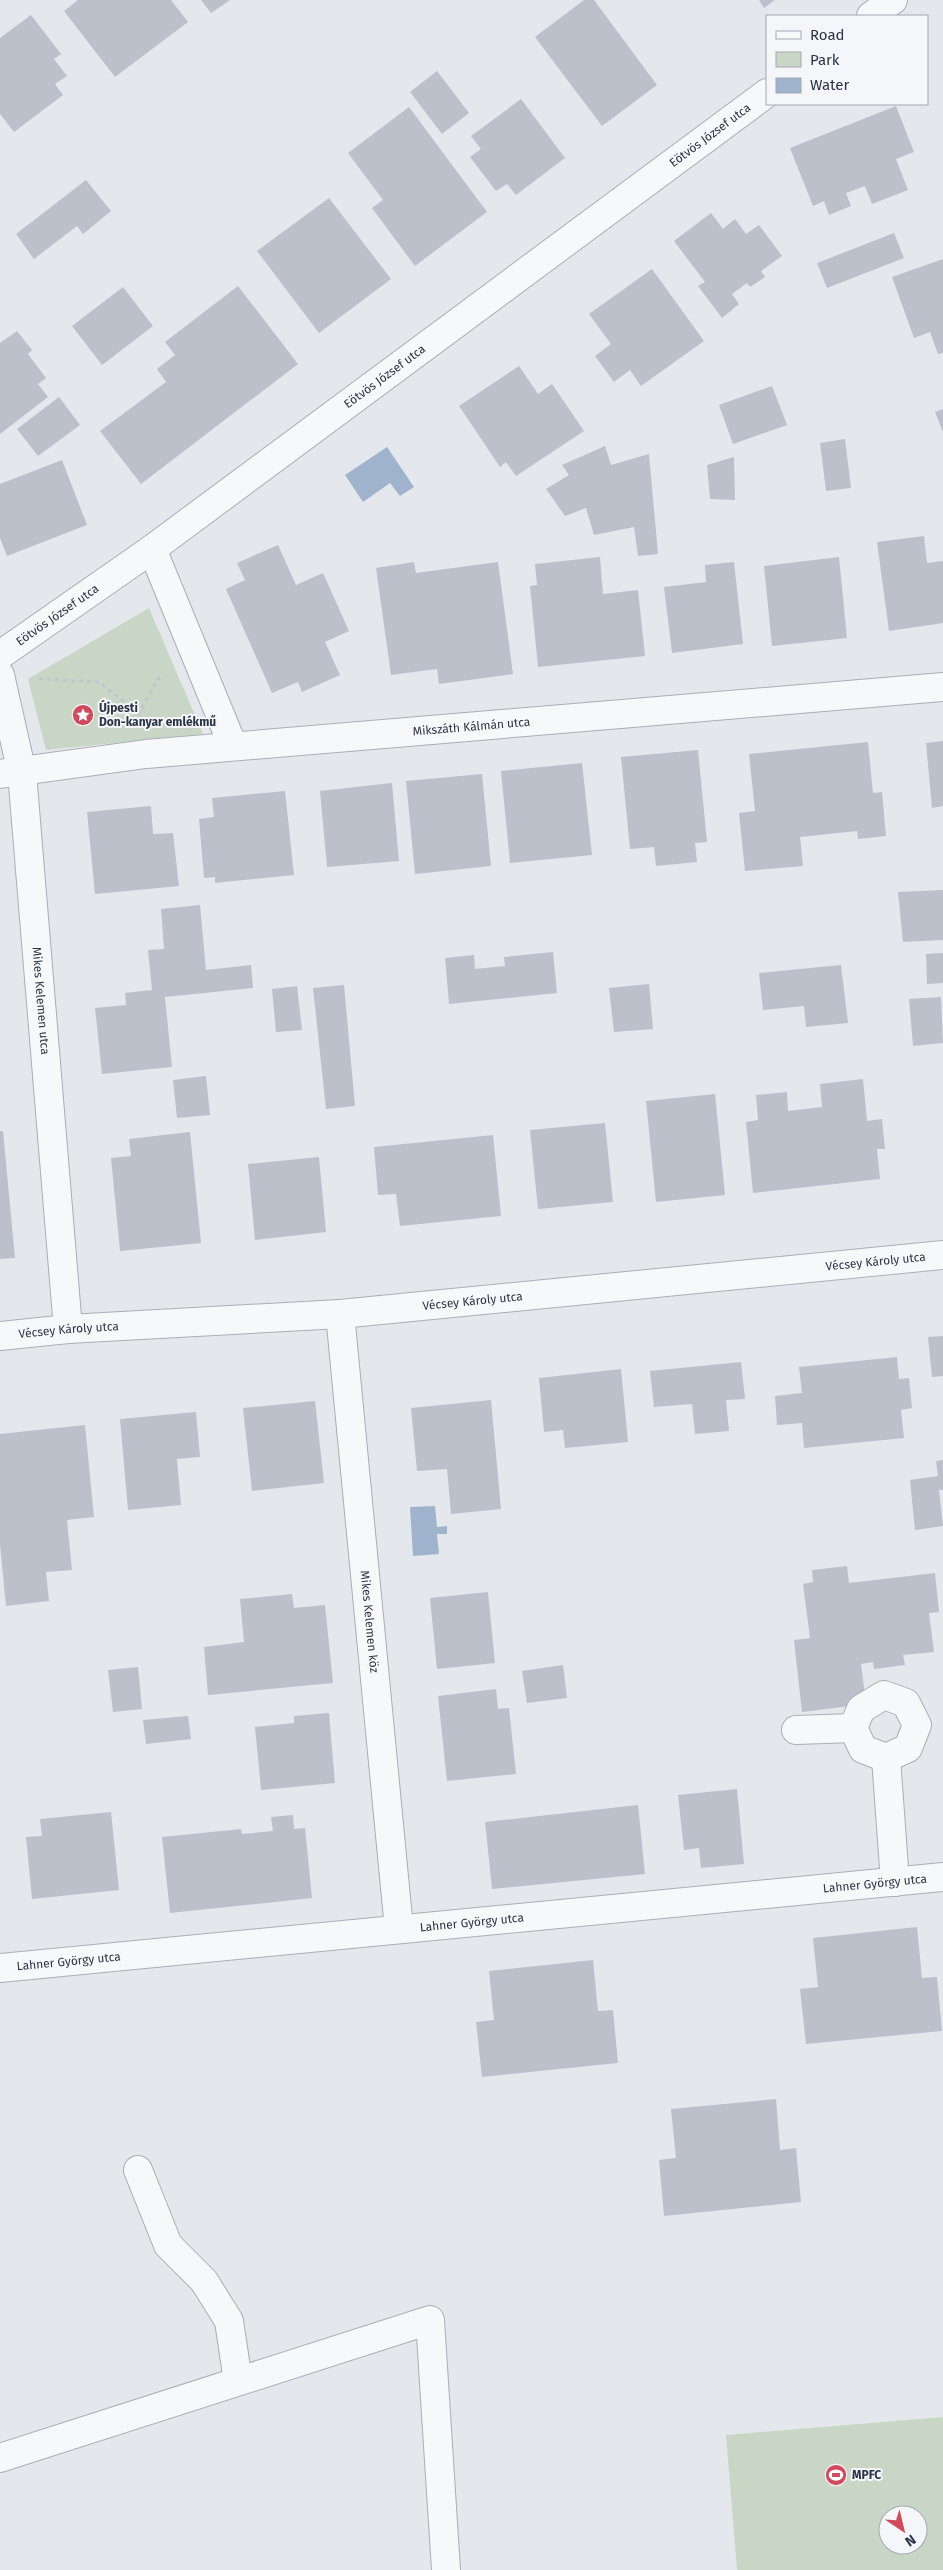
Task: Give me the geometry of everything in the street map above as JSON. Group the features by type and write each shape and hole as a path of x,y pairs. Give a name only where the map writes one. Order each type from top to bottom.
{"street":[{"path":"872,15 893,0"},
{"name":"Eötvös József utca","path":"0,654 152,549 766,94"},
{"path":"152,549 233,746"},
{"name":"Mikes Kelemen utca","path":"0,676 68,1329"},
{"name":"Mikszáth Kálmán utca","path":"11,774 146,754 943,687"},
{"name":"Vécsey Károly utca","path":"0,1336 68,1329 340,1314 943,1255"},
{"name":"Mikes Kelemen köz","path":"340,1314 399,1929"},
{"path":"884,1695 906,1703 917,1725 908,1748 886,1758 863,1750 853,1728 861,1709 884,1695"},
{"path":"796,1730 853,1728"},
{"path":"886,1758 895,1882"},
{"name":"Lahner György utca","path":"0,1968 943,1877"},
{"path":"138,2170 168,2245 204,2281 229,2321 238,2381"},
{"path":"0,2458 430,2320 446,2570"}],"path":[{"path":"138,713 186,631"},
{"path":"0,676 99,682 138,713 146,754"}],"green space":[{"path":"149,608 203,734 46,750 28,679"},
{"name":"MPFC","path":"943,2417 943,2570 737,2570 726,2435"}],"water":[{"path":"387,447 414,487 400,496 390,483 363,502 345,475"},
{"path":"435,1506 437,1527 447,1526 447,1534 437,1534 439,1554 413,1556 410,1507"}],"building":[{"path":"78,0 171,0 188,22 115,77 64,11"},
{"path":"201,0 230,0 211,13"},
{"path":"584,0 594,0 657,85 602,126 535,37"},
{"path":"759,0 775,0 764,8"},
{"path":"31,15 61,54 54,59 67,76 55,84 63,95 14,132 0,114 0,38"},
{"path":"437,71 469,113 442,134 410,92"},
{"path":"521,99 565,158 516,195 507,184 496,191 470,157 481,149 471,136"},
{"path":"896,106 914,152 896,159 908,190 872,204 865,186 846,193 851,206 829,215 824,201 813,206 790,148"},
{"path":"409,107 487,212 415,266 372,208 383,200 348,153"},
{"path":"86,180 111,211 83,234 77,226 34,259 16,234"},
{"path":"329,198 391,279 319,333 257,251"},
{"path":"711,213 723,229 735,219 746,234 759,225 782,256 761,271 765,277 750,287 747,283 732,294 739,304 722,318 698,286 705,282 674,241"},
{"path":"894,233 904,258 827,288 817,263"},
{"path":"943,259 943,353 938,354 930,332 914,338 892,277"},
{"path":"652,269 704,341 641,386 630,370 614,382 595,356 611,344 589,314"},
{"path":"238,286 298,364 141,484 100,431 166,382 157,369 175,355 165,342"},
{"path":"123,287 153,326 102,365 72,326"},
{"path":"17,331 32,350 28,354 46,378 38,384 48,397 0,434 0,343"},
{"path":"519,366 538,394 552,384 584,431 516,476 506,462 500,467 459,406"},
{"path":"772,386 787,425 733,444 719,405"},
{"path":"59,397 80,425 38,456 17,429"},
{"path":"943,409 943,432 935,412"},
{"path":"845,439 851,488 826,491 820,443"},
{"path":"605,446 611,465 649,454 658,554 638,556 634,527 594,535 586,508 565,516 546,489 569,475 562,465"},
{"path":"734,457 735,500 710,499 707,465"},
{"path":"62,460 87,525 7,556 0,538 0,484"},
{"path":"924,536 927,563 943,561 943,623 889,631 877,542"},
{"path":"278,545 296,585 323,573 349,631 325,642 340,675 302,692 298,682 272,693 226,589 245,580 237,563"},
{"path":"600,557 603,594 638,590 645,656 538,667 530,586 537,585 535,564"},
{"path":"839,557 847,638 772,646 764,566"},
{"path":"414,562 416,573 498,562 513,674 439,684 437,669 391,675 376,568"},
{"path":"734,562 743,644 672,653 664,587 706,582 705,565"},
{"path":"943,741 943,806 932,808 926,743"},
{"path":"868,742 873,793 882,792 886,836 858,839 857,831 800,837 803,866 745,871 739,813 755,811 749,754"},
{"path":"698,750 707,842 695,843 697,862 656,866 654,847 630,849 621,757"},
{"path":"582,763 592,855 510,863 501,771"},
{"path":"482,774 491,866 415,874 406,781"},
{"path":"392,783 399,861 327,867 320,791"},
{"path":"285,791 294,875 215,883 215,877 204,878 199,819 214,817 212,798"},
{"path":"151,806 153,834 173,833 179,886 95,894 87,812"},
{"path":"943,890 943,940 903,942 898,892"},
{"path":"200,905 206,970 251,965 253,988 165,997 172,1067 102,1074 95,1008 126,1005 125,993 152,990 148,950 164,949 161,909"},
{"path":"553,952 557,993 449,1004 445,958 474,955 475,969 505,966 504,957"},
{"path":"943,953 943,983 927,984 926,954"},
{"path":"841,965 848,1023 806,1027 804,1006 763,1010 759,973"},
{"path":"649,984 653,1029 614,1032 609,988"},
{"path":"344,985 355,1106 326,1109 313,988"},
{"path":"297,986 302,1030 276,1032 272,989"},
{"path":"941,997 943,1043 913,1046 909,999"},
{"path":"206,1076 210,1115 177,1118 173,1080"},
{"path":"863,1079 867,1121 882,1119 885,1149 877,1149 880,1179 753,1193 746,1122 758,1120 756,1095 787,1092 788,1111 822,1107 820,1084"},
{"path":"715,1094 725,1195 656,1202 646,1101"},
{"path":"605,1123 613,1202 538,1209 530,1130"},
{"path":"0,1131 3,1131 15,1258 0,1259"},
{"path":"190,1132 201,1243 120,1251 111,1158 131,1156 129,1139"},
{"path":"493,1135 501,1216 400,1226 396,1194 378,1195 374,1147"},
{"path":"319,1157 326,1232 255,1240 248,1164"},
{"path":"943,1336 943,1376 932,1377 928,1337"},
{"path":"897,1357 899,1379 909,1378 912,1408 901,1410 904,1438 804,1448 802,1423 777,1425 775,1396 802,1393 799,1367"},
{"path":"741,1362 745,1399 726,1400 729,1431 695,1434 692,1404 654,1407 650,1371"},
{"path":"621,1369 628,1442 565,1448 563,1430 544,1432 539,1378"},
{"path":"491,1400 501,1509 451,1514 447,1469 417,1471 411,1408"},
{"path":"315,1401 324,1483 252,1491 243,1408"},
{"path":"196,1412 200,1457 177,1459 181,1505 128,1510 120,1419"},
{"path":"85,1425 94,1517 67,1520 72,1570 46,1572 49,1601 6,1606 0,1544 0,1434"},
{"path":"943,1460 943,1490 939,1490 943,1526 915,1530 910,1480 938,1476 936,1461"},
{"path":"847,1566 849,1583 935,1573 939,1612 929,1613 934,1652 903,1655 905,1665 874,1669 873,1662 861,1664 866,1704 802,1712 794,1640 810,1638 803,1584 813,1582 812,1570"},
{"path":"488,1592 495,1663 437,1669 430,1598"},
{"path":"292,1594 294,1608 325,1605 333,1683 208,1695 204,1647 244,1642 240,1599"},
{"path":"563,1665 567,1698 527,1703 522,1671"},
{"path":"138,1667 142,1709 113,1712 108,1670"},
{"path":"496,1689 498,1709 509,1708 516,1774 447,1781 438,1696"},
{"path":"329,1713 335,1783 261,1790 255,1727 294,1723 294,1716"},
{"path":"188,1716 191,1739 146,1744 143,1720"},
{"path":"737,1789 744,1864 701,1868 699,1848 684,1850 678,1795"},
{"path":"638,1805 645,1874 492,1889 485,1822"},
{"path":"111,1812 119,1890 32,1899 26,1837 42,1836 40,1819"},
{"path":"293,1815 294,1829 305,1828 312,1898 170,1913 162,1837 241,1829 242,1834 273,1831 271,1817"},
{"path":"917,1927 922,1978 937,1977 942,2031 806,2044 800,1989 818,1987 813,1938"},
{"path":"593,1960 598,2011 613,2010 618,2063 482,2077 476,2022 494,2020 489,1971"},
{"path":"776,2099 780,2150 796,2148 801,2202 664,2216 659,2160 676,2158 671,2109"}],"place":[{"name":"Újpesti Don-kanyar emlékmű","path":"83,715"},
{"name":"MPFC","path":"836,2475"}]}
